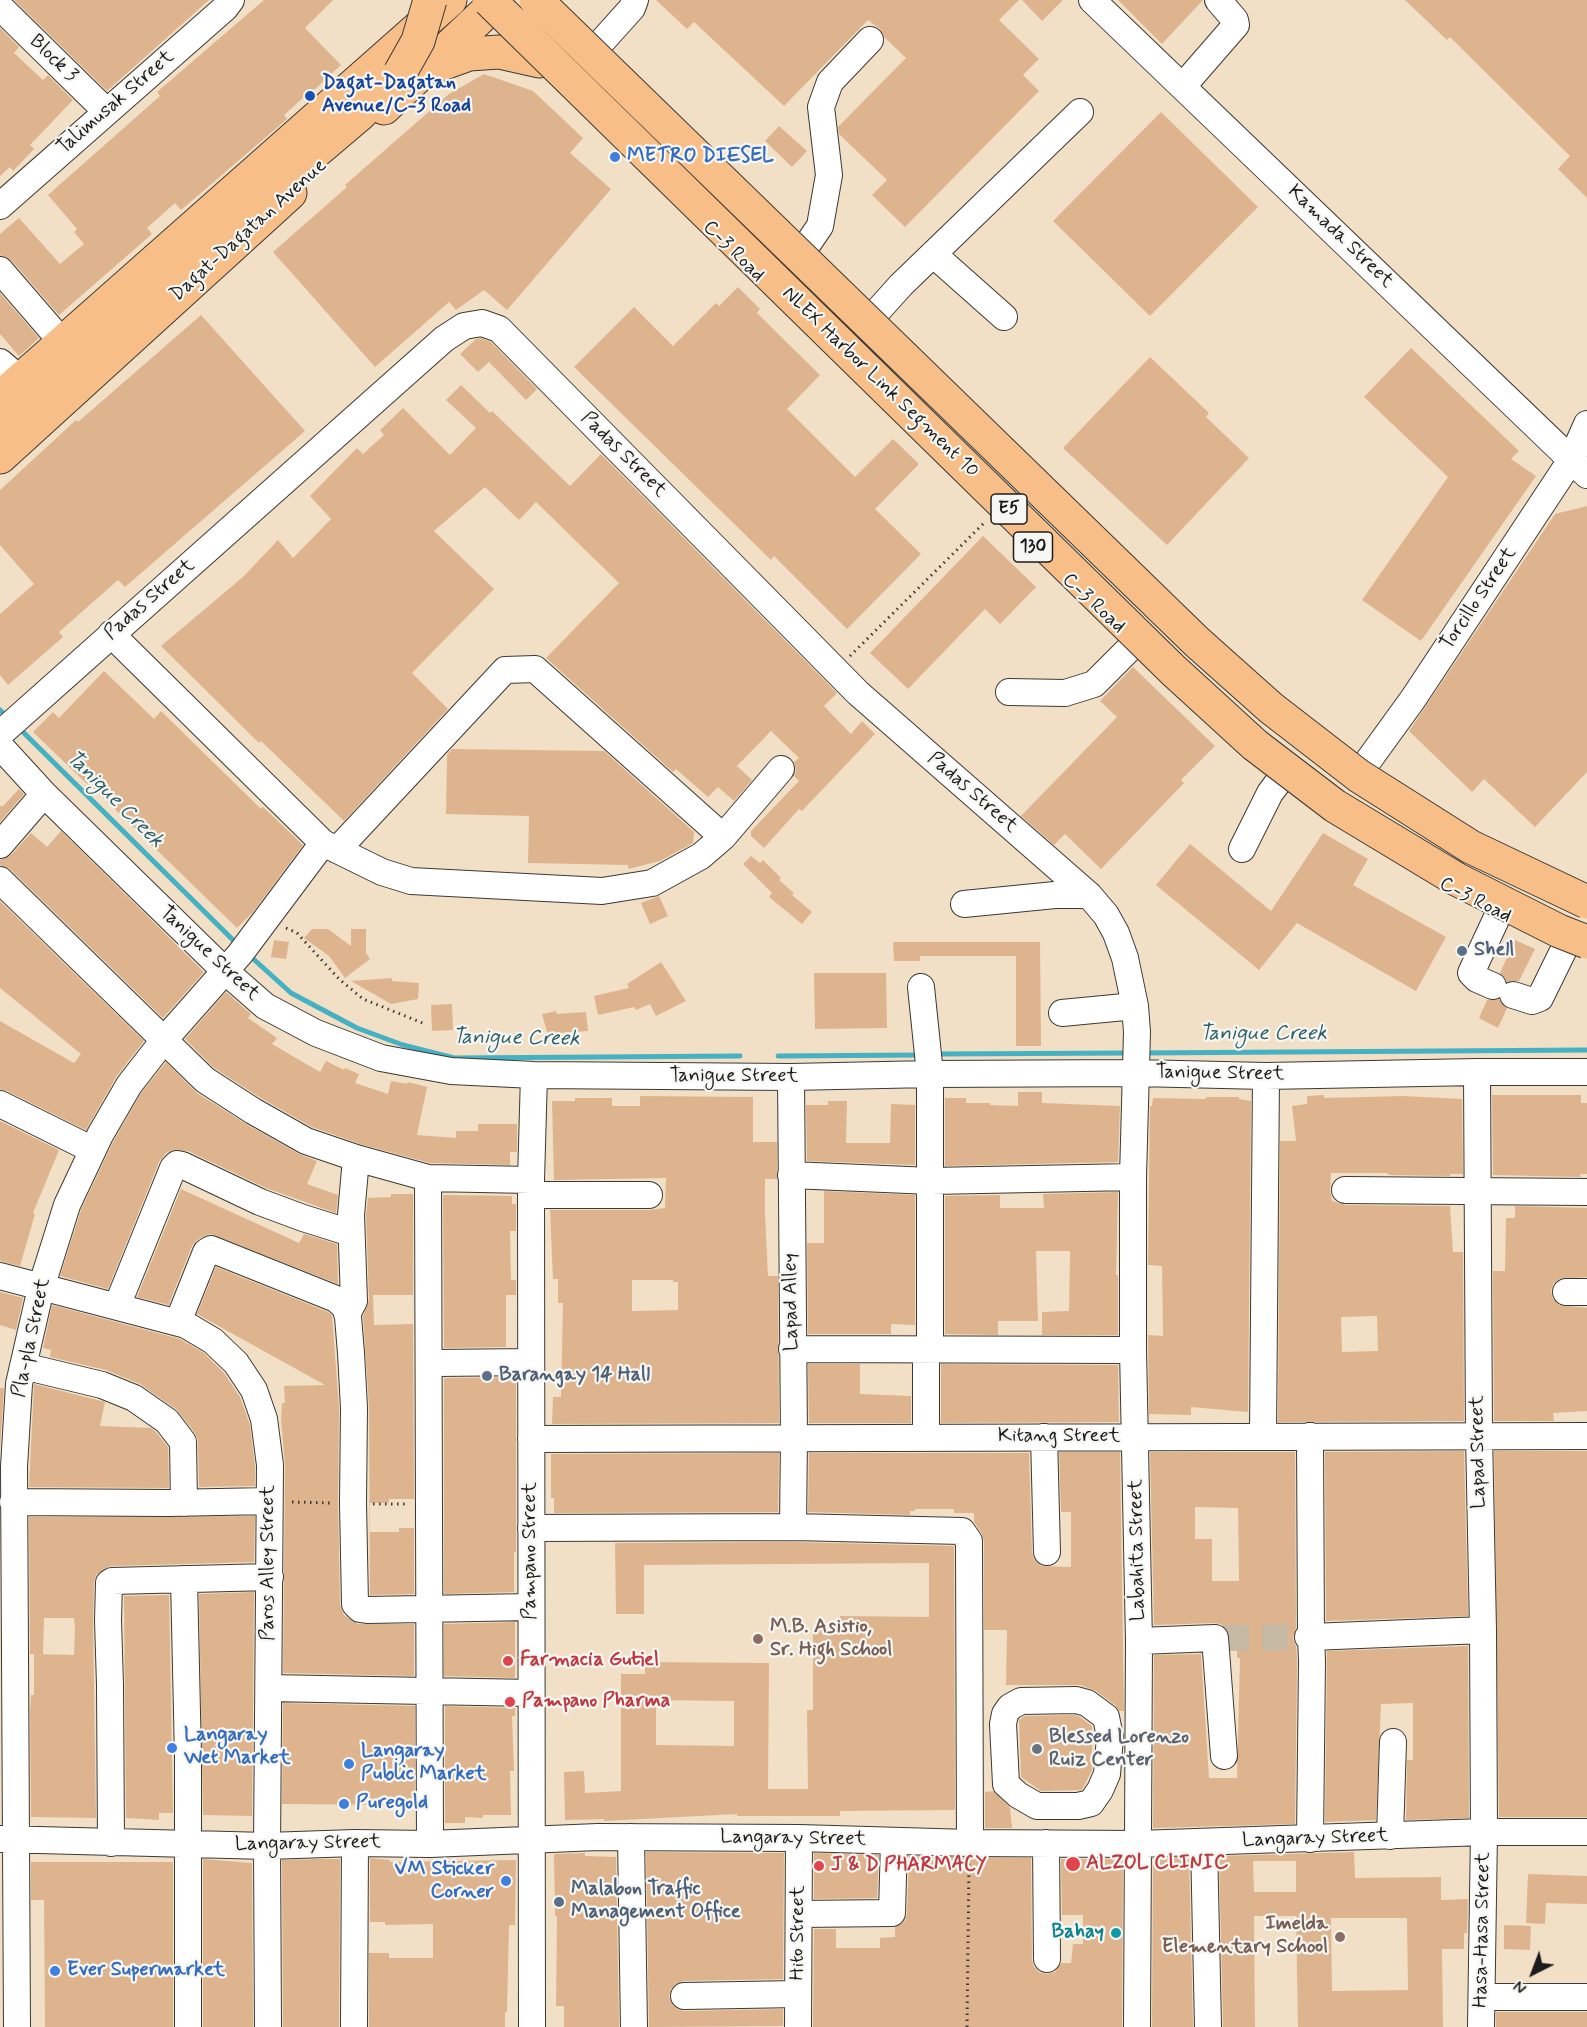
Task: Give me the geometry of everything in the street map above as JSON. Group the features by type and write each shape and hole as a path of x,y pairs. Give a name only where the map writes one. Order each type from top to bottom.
{"main road":[{"path":"401,43 419,5 419,0"},
{"path":"0,424 110,326 359,115 400,73 418,41 430,0"},
{"name":"Dagat-Dagatan Avenue","path":"7,380 63,344 450,0"},
{"name":"NLEX Harbor Link Segment 10","path":"536,0 1197,642 1271,708 1359,776 1472,847 1586,894"},
{"path":"548,0 1281,706 1363,768 1479,839 1586,894 1580,947"},
{"name":"Dagat-Dagatan Avenue","path":"0,457 426,69 487,3"},
{"name":"NLEX Harbor Link Segment 10","path":"487,3 1173,670 1255,745 1335,806 1456,879 1559,931 1580,947"},
{"name":"C-3 Road","path":"487,3 539,60 996,512 1248,751 1335,819 1441,884 1499,913 1580,947"},
{"path":"426,69 469,54 499,52 539,60"}],"street":[{"name":"Talimusak Street","path":"0,206 217,15 231,0"},
{"path":"597,47 632,8 635,0"},
{"name":"Kamada Street","path":"1092,0 1579,467"},
{"path":"1183,86 1236,25 1235,20 1218,0"},
{"name":"Block 3","path":"0,8 106,111"},
{"path":"805,248 820,226 829,175 821,107 830,82 870,40"},
{"path":"874,315 933,254 1080,112"},
{"path":"933,254 1004,317"},
{"path":"0,270 63,344"},
{"name":"Padas Street","path":"1,747 111,634 444,339 464,326 482,323 499,329 834,670 1089,895 1106,915 1116,933 1125,958 1135,1006 1136,1067"},
{"name":"Torcillo Street","path":"1363,768 1579,467 1587,424"},
{"path":"111,634 330,847 382,873 411,881 602,891 652,883 701,856 723,837 781,769"},
{"path":"1009,692 1065,693 1094,684 1135,643"},
{"name":"Pla-pla Street","path":"17,2027 8,1931 7,1839 13,1502 7,1467 23,1366 41,1288 67,1205 93,1150 129,1085 164,1040 225,972 256,932 330,847 505,670 535,669 723,837"},
{"name":"Tanigue Street","path":"1,747 44,794 225,972 265,1006 316,1033 381,1058 451,1071 534,1075 791,1077 1136,1067 1266,1076 1477,1071 1587,1072"},
{"path":"1242,849 1270,793 1282,777"},
{"path":"0,845 44,794"},
{"path":"0,880 206,1080 253,1111 306,1141 428,1178 531,1188 649,1195"},
{"path":"964,904 1054,895 1089,895"},
{"path":"1499,913 1472,973 1477,979 1503,991 1532,1001 1540,998 1580,947"},
{"path":"921,987 930,1074 931,1181 926,1437"},
{"path":"1062,1013 1135,1006"},
{"name":"Labahita Street","path":"1136,1067 1133,1177 1139,1641 1137,2027"},
{"name":"Lapad Street","path":"1477,1071 1484,1832"},
{"name":"Pampano Street","path":"532,2027 531,1188 534,1075"},
{"path":"1263,1436 1266,1076"},
{"name":"Lapad Alley","path":"791,1077 793,1527"},
{"path":"0,1104 93,1150"},
{"path":"347,1314 354,1301 351,1233 356,1158"},
{"path":"117,1306 173,1168 177,1164 260,1202 351,1233"},
{"path":"791,1175 931,1181 1133,1177"},
{"path":"428,1178 430,1844"},
{"path":"1344,1190 1587,1192"},
{"path":"178,1322 206,1252 211,1249 336,1299 345,1307 347,1314 354,1408 353,1503 357,1607 367,1610 429,1610 531,1607"},
{"name":"Paros Alley Street","path":"0,1276 186,1325 213,1341 236,1363 254,1390 264,1419 270,1464 268,2027"},
{"path":"792,1349 1134,1350"},
{"path":"437,1363 531,1362"},
{"path":"23,1366 102,1385 134,1398 167,1420 183,1442 184,1503"},
{"path":"1310,1436 1310,1839"},
{"name":"Kitang Street","path":"531,1439 1587,1436"},
{"path":"1044,1437 1047,1552"},
{"path":"13,1502 269,1501"},
{"path":"531,1528 793,1527 962,1530 968,1537 970,1843"},
{"path":"111,1843 109,1583 112,1581 270,1576"},
{"path":"184,1579 187,1667 188,2027"},
{"path":"1309,1637 1483,1630"},
{"path":"1139,1641 1219,1638 1224,1756"},
{"path":"269,1688 531,1693"},
{"path":"1076,1700 1087,1703 1106,1718 1110,1737 1107,1774 1100,1790 1091,1803 1078,1806 1037,1806 1018,1796 1006,1784 1003,1724 1005,1714 1010,1707 1021,1701 1076,1700"},
{"path":"1390,1836 1393,1742"},
{"path":"1037,1806 1047,1959"},
{"name":"Langaray Street","path":"7,1839 267,1846 355,1843 430,1844 631,1837 1138,1845 1484,1832 1587,1832"},
{"name":"Hasa-Hasa Street","path":"1481,2027 1484,1832"},
{"path":"631,1837 634,2027"},
{"name":"Hito Street","path":"798,2027 799,1838"},
{"path":"799,1914 892,1913 894,1841"},
{"path":"354,2027 355,1843"},
{"path":"1204,1843 1208,2027"},
{"path":"684,1996 798,1995"},
{"path":"1482,1997 1587,1997"}],"path":[{"path":"834,670 996,512"},
{"path":"256,932 288,928 297,933 339,979 363,999 425,1024"},
{"path":"967,2027 970,1843"}],"building":[{"path":"14,0 209,0 107,91"},
{"path":"264,0 333,0 305,28 341,65 284,115 287,119 181,210 175,203 147,228 152,234 59,315 11,260 0,255 0,234 19,218 60,264 84,244 74,232 77,229 48,195 160,96 157,92"},
{"path":"656,0 1019,0 999,20 1039,59 1023,75 1039,91 905,227 872,195 887,180 839,134 838,127 906,58 884,37 880,29 868,20 784,106 694,22 687,29"},
{"path":"1022,0 1063,0 1042,21"},
{"path":"1118,0 1203,0 1162,44"},
{"path":"1405,0 1587,0 1587,198 1558,169 1570,156 1450,37 1447,40"},
{"path":"0,28 19,47 14,53 43,80 48,75 73,100 30,145 34,149 13,171 10,167 0,176"},
{"path":"484,74 533,91 583,138 570,153 611,189 507,310 484,290 456,310 449,302 375,367 273,252 449,94"},
{"path":"1161,112 1258,207 1150,316 1053,221"},
{"path":"779,126 807,151 792,167 765,141"},
{"path":"738,287 760,309 757,313 820,375 787,409 855,477 893,439 919,464 875,509 921,554 847,629 774,556 771,560 574,367 634,307 673,346 716,303 719,306"},
{"path":"0,293 39,338 19,356 0,334"},
{"path":"201,315 305,431 125,587 118,580 59,632 63,637 8,685 0,675 0,614 34,584 0,545 0,490 76,420 78,422"},
{"path":"481,338 491,342 537,389 526,400 489,362 478,372 460,354 476,339"},
{"path":"1411,348 1519,451 1511,459 1536,476 1421,641 1362,600 1448,477 1364,397"},
{"path":"1150,357 1209,413 1206,417 1249,458 1167,545 1063,448"},
{"path":"461,385 490,413 492,411 570,486 601,454 837,693 824,706 851,734 862,721 875,734 802,811 799,809 764,848 751,836 751,831 799,781 794,776 796,771 794,762 799,758 771,731 737,766 752,780 734,801 718,787 708,797 676,769 673,772 546,658 619,583 536,502 519,520 485,487 434,531 494,589 412,673 448,709 344,821 261,741 259,743 161,646 243,577 278,540 293,558 331,519 310,496 357,448 363,454 384,435 380,430 403,408 450,455 476,428 446,400"},
{"path":"1587,506 1587,772 1535,827 1484,779 1472,792 1409,731 1555,514"},
{"path":"983,536 1036,587 1000,624 985,609 908,689 870,653"},
{"path":"1133,667 1215,746 1181,780 1184,783 1101,869 1065,834 1054,845 1021,816 1117,717 1100,701"},
{"path":"104,671 154,719 161,711 261,809 263,807 303,845 253,912 237,928 33,732 53,712 59,718"},
{"path":"452,749 604,751 694,832 693,843 660,861 628,869 628,865 528,863 529,816 446,814 447,755"},
{"path":"19,789 24,794 0,822 0,805 2,807"},
{"path":"61,831 204,972 163,1018 10,869 0,865 0,860 11,855 31,833 47,847"},
{"path":"1323,833 1368,859 1353,885 1446,937 1416,991 1297,923 1259,970 1156,885 1190,844 1271,911"},
{"path":"751,856 760,863 763,860 781,878 779,880 794,893 792,895 812,912 802,924 769,897 772,893 743,864"},
{"path":"659,896 668,916 650,924 641,903"},
{"path":"0,901 144,1041 116,1077 86,1130 0,1089 0,1021 74,1063 81,1054 0,988"},
{"path":"312,929 328,929 351,946 351,929 366,929 366,953 370,959 345,978 329,956 304,938"},
{"path":"274,940 289,942 286,959 271,957"},
{"path":"1515,940 1535,949 1519,981 1507,982 1500,973"},
{"path":"893,942 1040,942 1041,1046 1016,1046 1016,956 920,956 920,961 894,961"},
{"path":"661,962 686,1001 656,1016 650,1004 636,1010 634,1007 598,1015 594,996 629,988 627,984"},
{"path":"814,973 886,973 887,1028 815,1029"},
{"path":"392,978 392,981 419,983 418,999 391,1004 351,981"},
{"path":"226,992 251,1014 248,1018 277,1038 272,1044 320,1072 326,1061 359,1074 355,1083 388,1094 391,1081 407,1084 408,1082 427,1087 417,1135 456,1138 456,1131 478,1131 478,1124 517,1124 517,1152 510,1152 510,1165 430,1163 360,1144 312,1127 261,1098 214,1068 185,1039"},
{"path":"1499,999 1507,1008 1498,1028 1479,1018 1487,1000"},
{"path":"452,1004 453,1030 432,1031 431,1005"},
{"path":"556,1011 557,1014 586,1012 588,1031 548,1035 542,1014"},
{"path":"166,1062 197,1093 246,1124 299,1154 317,1161 307,1184 338,1195 336,1213 266,1188 188,1151 173,1150 166,1153 159,1162 108,1289 60,1276 81,1210 113,1142 141,1093"},
{"path":"1018,1092 1042,1092 1042,1103 1120,1106 1118,1162 945,1166 945,1098 966,1098 966,1103 1018,1106"},
{"path":"1324,1095 1324,1098 1404,1096 1462,1099 1463,1174 1450,1174 1450,1176 1331,1173 1330,1190 1332,1201 1345,1205 1450,1206 1453,1252 1463,1252 1464,1421 1278,1422 1280,1141 1296,1141 1292,1106 1307,1104 1307,1096","holes":["1377,1316 1378,1351 1342,1352 1341,1317"]},
{"path":"1492,1095 1581,1095 1581,1103 1587,1103 1587,1174 1580,1174 1581,1177 1493,1175"},
{"path":"640,1096 753,1097 753,1142 777,1142 777,1179 765,1179 765,1215 768,1276 778,1276 779,1423 552,1424 553,1397 561,1397 563,1303 558,1303 558,1279 553,1279 550,1210 665,1208 666,1178 554,1180 552,1101 575,1101 575,1098 612,1098 612,1106 640,1106","holes":["632,1280 673,1280 673,1282 678,1282 678,1310 632,1311"]},
{"path":"1206,1097 1239,1097 1239,1099 1251,1101 1248,1412 1191,1407 1191,1415 1149,1414 1148,1335 1163,1336 1162,1266 1148,1265 1150,1106 1152,1106 1153,1098 1206,1099"},
{"path":"828,1101 847,1101 846,1143 890,1143 891,1104 915,1105 915,1165 807,1161 806,1105 828,1105"},
{"path":"0,1121 59,1150 33,1213 35,1214 20,1266 0,1261"},
{"path":"181,1189 299,1243 304,1234 337,1244 338,1284 210,1234 198,1239 192,1246 170,1301 168,1300 169,1305 137,1297"},
{"path":"824,1191 915,1195 915,1325 891,1324 891,1334 808,1334 807,1243 824,1243"},
{"path":"1118,1192 1116,1275 1118,1275 1118,1335 1042,1335 1042,1312 1069,1311 1070,1251 1036,1251 1038,1321 998,1321 998,1335 945,1334 945,1196 1000,1195 1000,1208 1044,1208 1043,1194"},
{"path":"391,1194 413,1194 413,1295 373,1295 374,1325 413,1324 414,1499 389,1499 389,1503 370,1503 370,1532 399,1532 399,1528 414,1528 414,1594 370,1595 369,1407 363,1316 369,1300 366,1215 368,1198 391,1197"},
{"path":"443,1195 512,1196 512,1204 516,1204 516,1231 510,1231 511,1280 516,1280 516,1295 506,1295 506,1347 444,1348"},
{"path":"1515,1206 1587,1208 1587,1277 1559,1279 1553,1284 1551,1291 1553,1299 1559,1305 1587,1308 1587,1411 1553,1413 1554,1421 1494,1421 1493,1271 1505,1271 1506,1218 1515,1218"},
{"path":"216,1267 332,1315 339,1408 340,1605 344,1615 358,1624 414,1624 414,1676 283,1673 285,1465 281,1419 282,1403 285,1403 284,1386 325,1385 197,1314"},
{"path":"0,1292 23,1298 16,1330 0,1325"},
{"path":"52,1305 180,1339 204,1353 224,1373 240,1397 250,1425 255,1486 199,1487 198,1441 195,1433 176,1409 140,1384 106,1370 50,1357 51,1350 43,1348"},
{"path":"808,1364 860,1364 860,1394 911,1396 911,1423 809,1423"},
{"path":"941,1364 1118,1365 1119,1422 941,1423"},
{"path":"516,1377 514,1592 444,1594 444,1378"},
{"path":"34,1384 105,1402 100,1426 151,1428 168,1447 169,1488 29,1487"},
{"path":"0,1388 4,1388 0,1450"},
{"path":"1464,1451 1468,1616 1326,1621 1325,1452"},
{"path":"1494,1451 1587,1451 1587,1817 1499,1817"},
{"path":"1059,1452 1120,1452 1124,1711 1119,1711 1115,1705 1096,1691 1080,1685 1006,1685 1007,1630 984,1630 984,1541 974,1522 974,1513 954,1513 954,1509 915,1509 915,1511 910,1511 910,1515 808,1512 809,1453 1029,1453 1034,1559 1041,1566 1071,1567 1071,1512 1061,1512"},
{"path":"1150,1452 1295,1452 1296,1628 1293,1638 1297,1661 1295,1824 1153,1828 1154,1655 1201,1654 1209,1778 1237,1778 1240,1658 1237,1658 1237,1633 1229,1633 1221,1624 1154,1625","holes":["1195,1507 1238,1508 1239,1581 1212,1581 1212,1539 1195,1539"]},
{"path":"779,1453 778,1512 554,1513 554,1498 551,1498 551,1454"},
{"path":"255,1516 254,1562 112,1566 96,1575 93,1620 96,1818 31,1817 30,1714 31,1695 34,1695 34,1654 30,1654 29,1517","holes":["44,1618 74,1618 74,1655 34,1654 43,1654"]},
{"path":"793,1542 954,1546 955,1810 840,1811 840,1816 737,1816 737,1814 604,1821 604,1819 565,1820 564,1772 584,1771 585,1793 621,1791 621,1674 645,1674 645,1662 769,1663 768,1789 808,1789 807,1710 813,1710 813,1628 840,1629 840,1616 929,1617 929,1563 644,1565 644,1614 616,1614 615,1543","holes":["656,1700 734,1701 734,1746 656,1745"]},
{"path":"254,1592 252,1816 203,1815 199,1594"},
{"path":"169,1595 173,1813 159,1813 159,1820 126,1818 124,1596"},
{"path":"515,1622 515,1678 444,1676 444,1624"},
{"path":"1468,1646 1469,1818 1406,1820 1407,1760 1413,1760 1413,1703 1381,1704 1376,1820 1325,1822 1327,1651"},
{"name":"Langaray Public Market","path":"283,1703 415,1706 415,1805 282,1804"},
{"path":"445,1706 515,1708 515,1716 512,1716 514,1771 510,1771 511,1815 465,1817 465,1823 445,1823"},
{"path":"1074,1715 1092,1726 1092,1770 1082,1790 1041,1791 1021,1777 1019,1720 1025,1716"},
{"path":"994,1791 1010,1808 1012,1828 985,1828 985,1792"},
{"path":"646,1852 784,1853 783,1979 684,1981 671,1989 669,1996 677,2009 684,2011 783,2009 783,2026 649,2027"},
{"path":"1354,1852 1355,1878 1441,1877 1441,1900 1468,1899 1464,1949 1442,1949 1443,2027 1298,2027 1296,1916 1254,1916 1255,2027 1223,2027 1219,1856","holes":["1253,1861 1296,1861 1296,1892 1254,1892","1331,1918 1407,1918 1408,1990 1332,1991"]},
{"path":"585,1853 585,1856 616,1857 619,2027 564,2027 564,2006 556,2006 557,1916 555,1916 554,1854"},
{"path":"814,1853 879,1855 877,1898 814,1899"},
{"path":"909,1856 1031,1858 1032,1960 1039,1972 1047,1974 1055,1972 1061,1963 1071,1963 1073,1944 1083,1944 1083,1915 1062,1915 1061,1859 1123,1859 1122,2027 813,2027 814,1929 836,1929 836,1948 880,1948 880,1938 895,1937 895,1927 905,1921 907,1914"},
{"path":"1189,1857 1193,2027 1152,2027 1153,1858"},
{"path":"370,1858 390,1860 390,1862 516,1860 515,1925 509,1925 505,2027 369,2027 369,1953 389,1953 389,1958 433,1958 433,1924 385,1925 385,1922 370,1922"},
{"path":"203,1859 252,1863 253,2027 203,2027"},
{"path":"340,1859 339,2027 283,2027 282,1860"},
{"path":"31,1862 173,1862 173,2027 45,2027 44,1900 31,1900"},
{"path":"1528,1874 1587,1876 1587,1904 1546,1903 1545,1924 1526,1923"},
{"path":"1504,1925 1531,1926 1530,1950 1504,1949"},
{"path":"1496,2012 1587,2012 1587,2027 1496,2027"}],"waterway":[{"name":"Tanigue Creek","path":"21,730 236,943"},
{"name":"Tanigue Creek","path":"249,955 291,993 357,1028 403,1045 454,1058 740,1056"},
{"name":"Tanigue Creek","path":"1142,1053 1587,1050"},
{"name":"Tanigue Creek","path":"940,1054 1130,1053"},
{"name":"Tanigue Creek","path":"778,1056 920,1055"}],"tunnel":[{"path":"1223,1638 1308,1637"}],"place":[{"name":"Dagat-Dagatan Avenue/C-3 Road","path":"310,96"},
{"name":"METRO DIESEL","path":"615,157"},
{"name":"Shell","path":"1462,951"},
{"name":"Barangay 14 Hall","path":"487,1376"},
{"name":"M.B. Asistio, Sr. High School","path":"758,1639"},
{"name":"Farmacia Gutiel","path":"508,1661"},
{"name":"Pampano Pharma","path":"510,1702"},
{"name":"Langaray Wet Market","path":"172,1748"},
{"name":"Blessed Lorenzo Ruiz Center","path":"1037,1749"},
{"name":"Langaray Public Market","path":"349,1764"},
{"name":"Puregold","path":"344,1804"},
{"name":"ALZOL CLINIC","path":"1073,1864"},
{"name":"J & D PHARMACY","path":"819,1866"},
{"name":"VM Sticker Corner","path":"506,1881"},
{"name":"Malabon Traffic Management Office","path":"559,1902"},
{"name":"Bahay","path":"1116,1933"},
{"name":"Imelda Elementary School","path":"1340,1937"},
{"name":"Ever Supermarket","path":"55,1971"}]}
